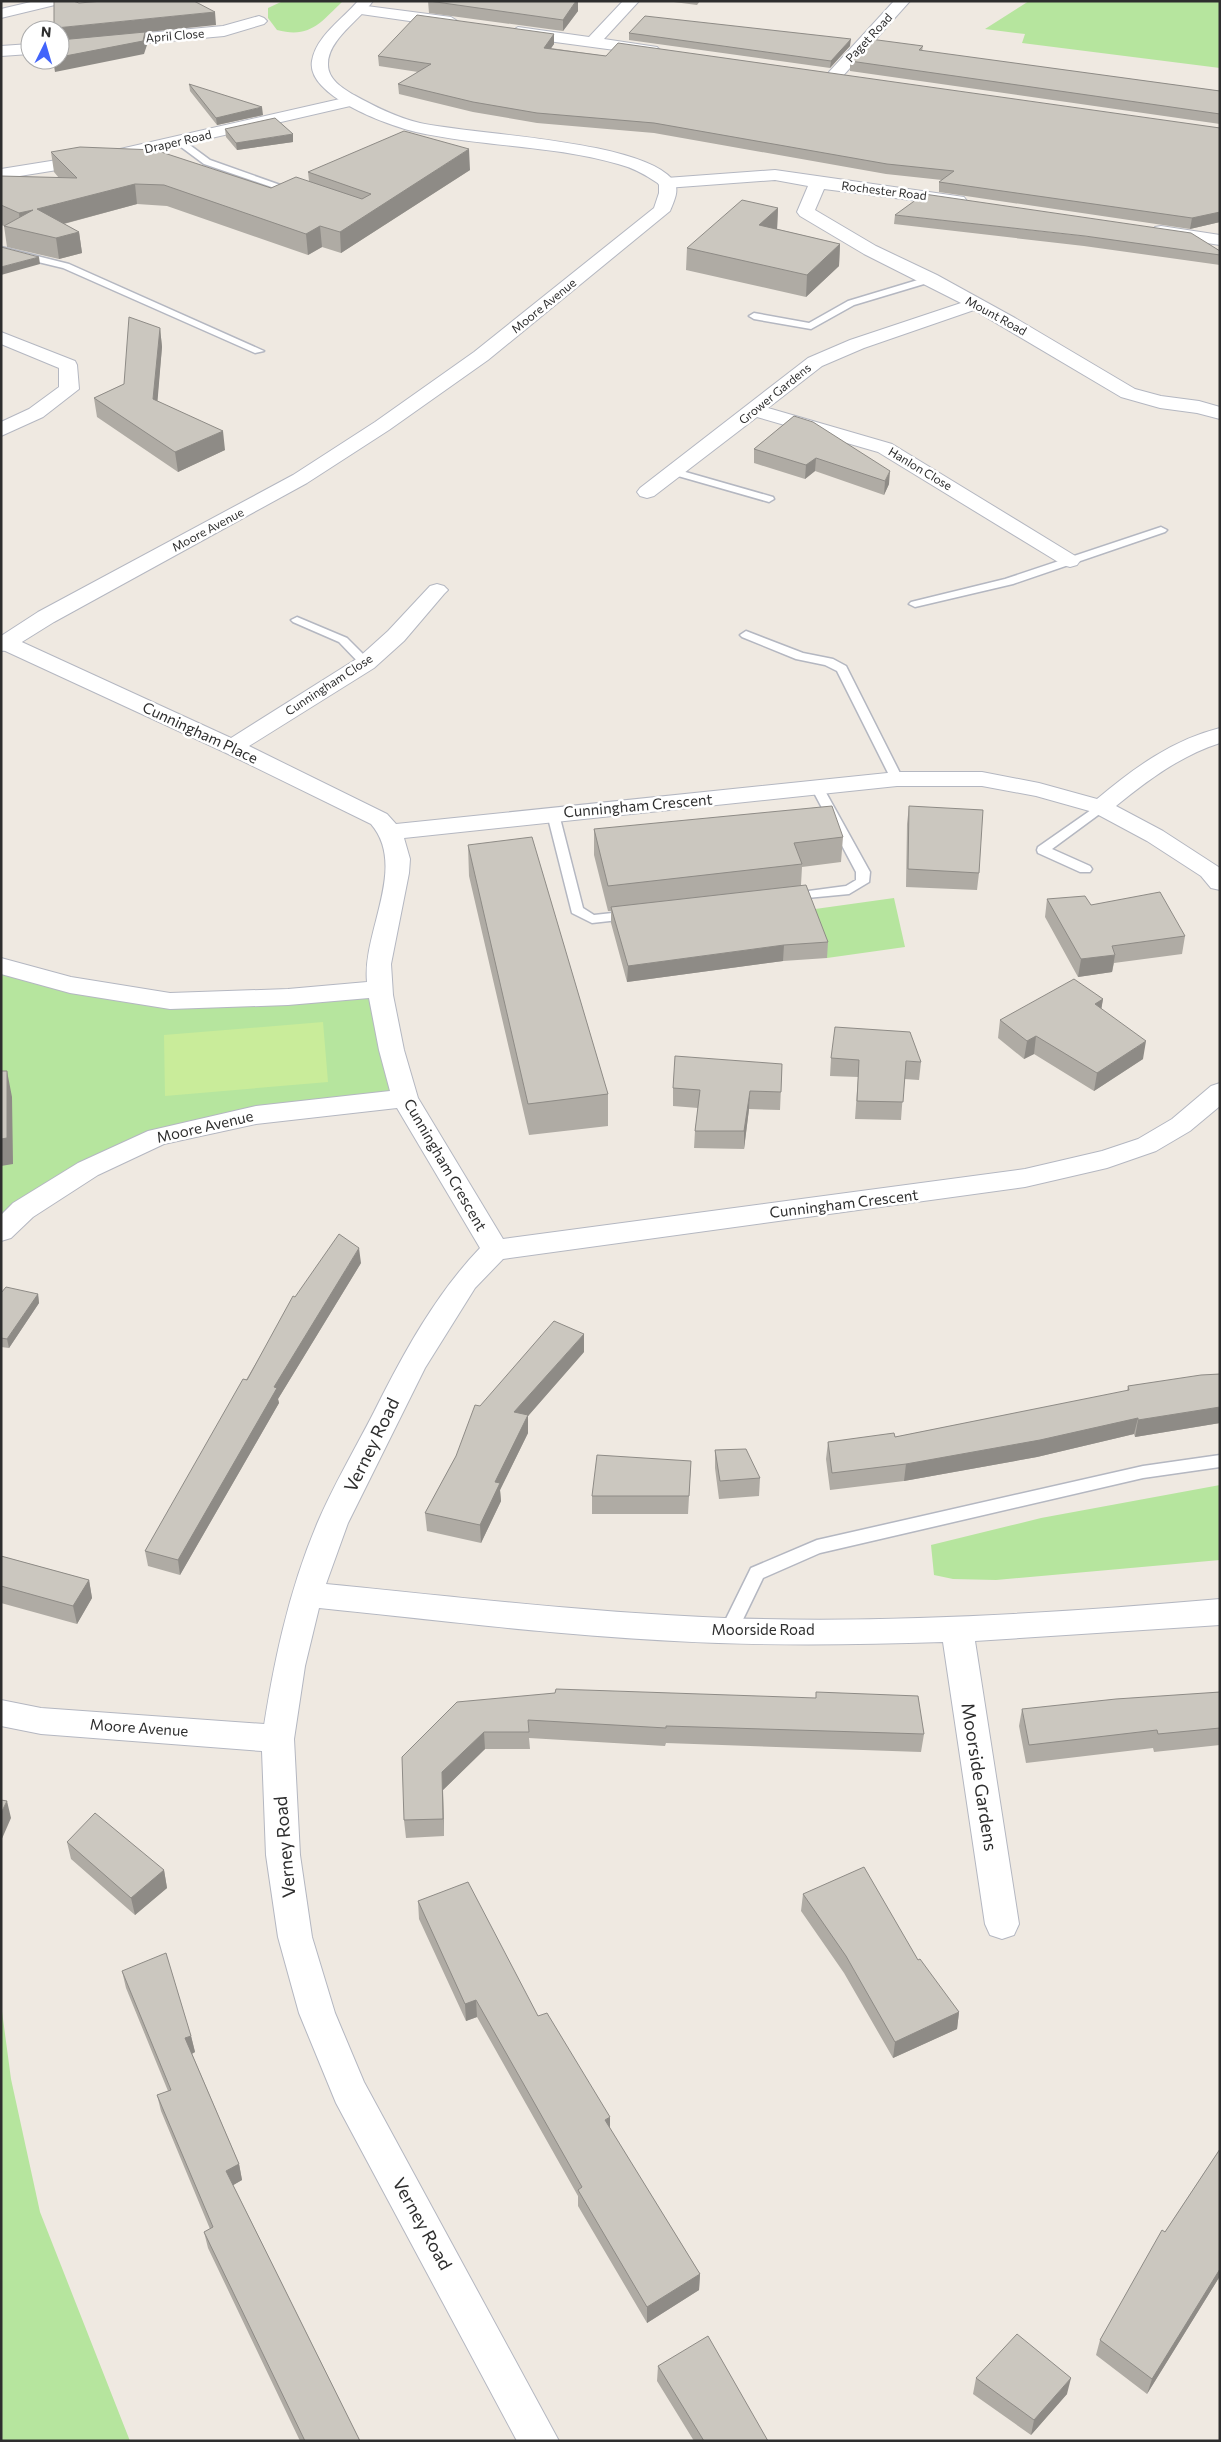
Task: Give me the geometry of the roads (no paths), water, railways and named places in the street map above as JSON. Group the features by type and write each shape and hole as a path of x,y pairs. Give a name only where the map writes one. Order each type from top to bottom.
{"street":[{"path":"1,14 54,1"},
{"path":"593,42 632,1"},
{"name":"Paget Road","path":"835,75 903,1"},
{"path":"463,24 363,6 328,42 320,60 322,78 337,91 383,117 417,127 605,156 639,166 657,174 666,183"},
{"name":"April Close","path":"70,45 224,31 259,21"},
{"path":"501,29 670,53"},
{"path":"1,51 20,50"},
{"path":"816,72 854,78"},
{"name":"Draper Road","path":"1,174 108,157 353,101"},
{"name":"Rochester Road","path":"666,183 775,175 818,183 976,203"},
{"name":"Moore Avenue","path":"3,644 46,617 300,479 389,421 481,356 628,240 661,211 668,195 666,183"},
{"name":"Mount Road","path":"818,183 806,212 870,250 931,279 1128,393 1160,402 1199,407 1220,413"},
{"path":"1142,228 1220,240"},
{"name":"Grower Gardens","path":"647,492 815,362 857,344 975,304"},
{"path":"1,337 68,365 69,389 36,413 1,430"},
{"name":"Hanlon Close","path":"755,410 885,448 1070,561"},
{"name":"Cunningham Close","path":"232,747 366,663 396,636 437,590"},
{"name":"Cunningham Place","path":"3,644 232,747 379,819 390,832"},
{"path":"1101,807 1151,766 1192,743 1220,735"},
{"name":"Cunningham Crescent","path":"1220,883 1210,872 1155,836 1101,807 1039,790 982,779 896,779 818,789 553,814 390,832 397,850 398,869 379,964 380,989 397,1074 405,1098 495,1250 942,1191 1025,1178 1107,1159 1148,1145 1181,1125 1220,1092"},
{"path":"1,966 70,985 170,1001 288,997 380,989"},
{"name":"Moore Avenue","path":"1,1231 23,1210 88,1169 157,1137 256,1115 405,1098"},
{"name":"Verney Road","path":"495,1250 465,1281 412,1365 333,1523 307,1594 289,1666 278,1738 283,1855 295,1937 317,2013 349,2091 539,2441"},
{"name":"Moorside Road","path":"307,1594 586,1623 729,1631 957,1630 1091,1623 1220,1612"},
{"name":"Moorside Gardens","path":"957,1630 1002,1924"},
{"name":"Moore Avenue","path":"1,1713 41,1721 278,1738"}],"lane":[{"path":"180,142 207,162 301,194"},
{"path":"1,250 66,266 259,351"},
{"path":"754,316 812,326 851,303 931,279"},
{"path":"675,472 770,499"},
{"path":"915,604 966,595 1004,585 1161,530"},
{"path":"297,620 343,640 366,663"},
{"path":"746,635 800,656 829,662 842,669 896,779"},
{"path":"780,898 849,890 862,882 863,872 818,789"},
{"path":"1085,869 1043,850 1101,807"},
{"path":"553,814 577,910 592,918 642,914"},
{"path":"729,1631 757,1573 817,1548 1143,1472 1220,1460"}]}
